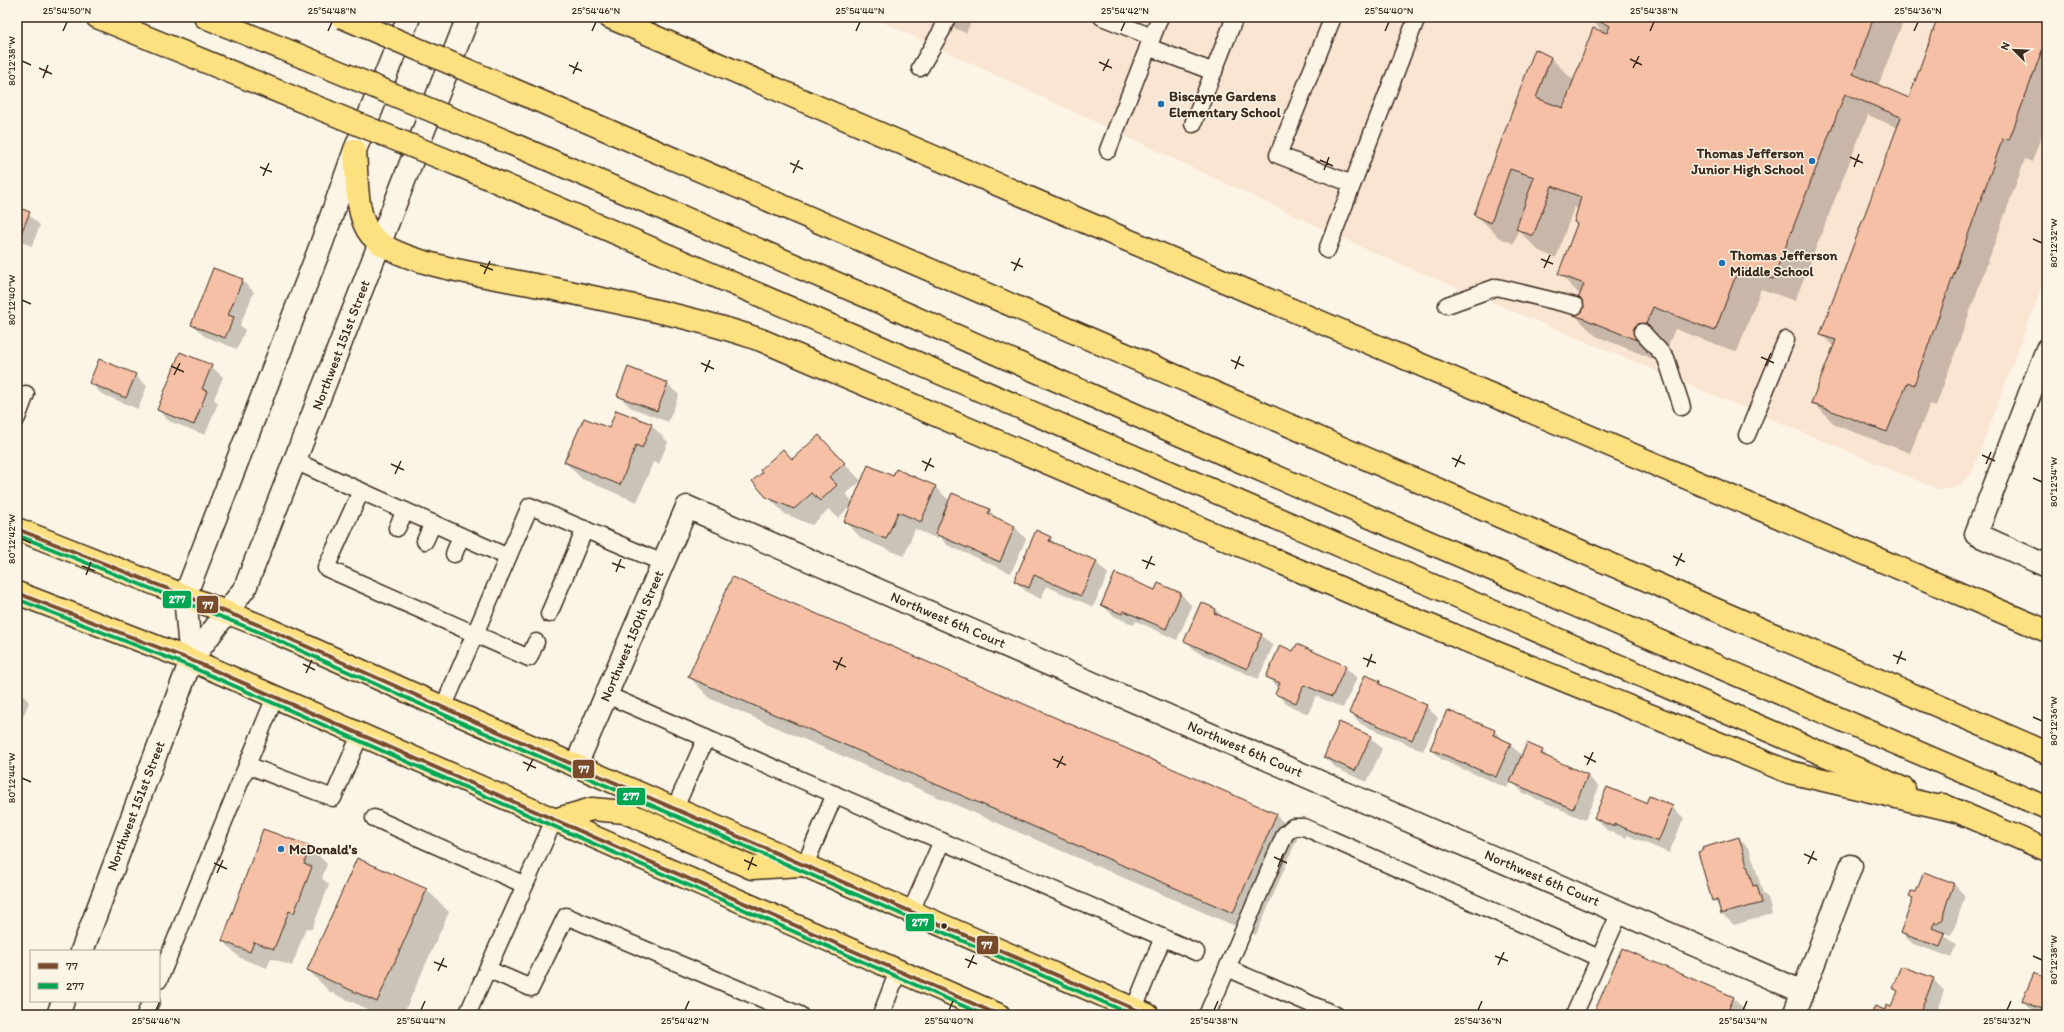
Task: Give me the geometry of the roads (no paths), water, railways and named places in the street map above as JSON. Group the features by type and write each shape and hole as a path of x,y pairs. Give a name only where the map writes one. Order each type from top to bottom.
{"main road":[{"path":"97,17 456,164 2047,850"},
{"path":"205,17 510,143 859,293 1233,458 2047,808"},
{"path":"342,17 530,90"},
{"path":"372,17 530,90 1249,406 2047,753"},
{"path":"609,17 1078,219 2047,631"},
{"path":"355,150 362,220 370,234 380,244 420,261 554,288 726,328 761,340 1389,609 1789,772 1956,811"},
{"path":"17,529 227,612 443,708 1141,1012"},
{"path":"17,593 191,660 999,1015"},
{"path":"554,820 592,809 625,812 752,868 805,865"}],"street":[{"name":"Northwest 151st Street","path":"191,660 185,596 321,245 355,150 409,17"},
{"name":"Northwest 151st Street","path":"82,950 191,660 245,588 468,17"},
{"path":"2047,348 1976,534 2047,566"},
{"name":"Northwest 150th Street","path":"576,765 686,507"},
{"name":"Northwest 6th Court","path":"686,507 1803,992"},
{"path":"1794,1015 1851,866"},
{"path":"58,1015 63,1002"}],"lane":[{"path":"920,68 942,30 947,17"},
{"path":"1102,17 1150,42 1214,72"},
{"path":"1108,150 1160,17"},
{"path":"1193,124 1235,17"},
{"path":"1333,17 1278,155 1352,184"},
{"path":"1327,250 1417,17"},
{"path":"1447,305 1497,287 1575,306"},
{"path":"1642,332 1666,358 1682,407"},
{"path":"1747,435 1786,340"},
{"path":"17,418 26,394"},
{"path":"295,462 508,557"},
{"path":"360,491 326,568 373,583 402,595 431,608 474,635 529,658 536,642"},
{"path":"443,708 530,506 663,563"},
{"path":"397,528 405,511"},
{"path":"425,541 433,523"},
{"path":"548,614 585,530"},
{"path":"454,554 461,536"},
{"path":"607,695 1196,952"},
{"path":"160,978 275,697"},
{"path":"247,765 333,798 360,735"},
{"path":"675,808 706,738"},
{"path":"805,865 835,794"},
{"path":"374,818 525,884"},
{"path":"467,1015 554,820"},
{"path":"1207,1015 1285,834 1293,827 1304,827 1599,958"},
{"path":"912,912 942,841"},
{"path":"1574,1015 1620,912"},
{"path":"487,969 531,988 566,916 800,1015"},
{"path":"1141,1012 1163,937"},
{"path":"1227,968 1336,1015"},
{"path":"881,1015 898,971"},
{"path":"145,1015 151,1002"}],"place":[{"name":"Biscayne Gardens Elementary School","path":"1161,104"},
{"name":"Thomas Jefferson Junior High School","path":"1812,161"},
{"name":"Thomas Jefferson Middle School","path":"1722,263"},
{"name":"McDonald's","path":"281,849"}]}
